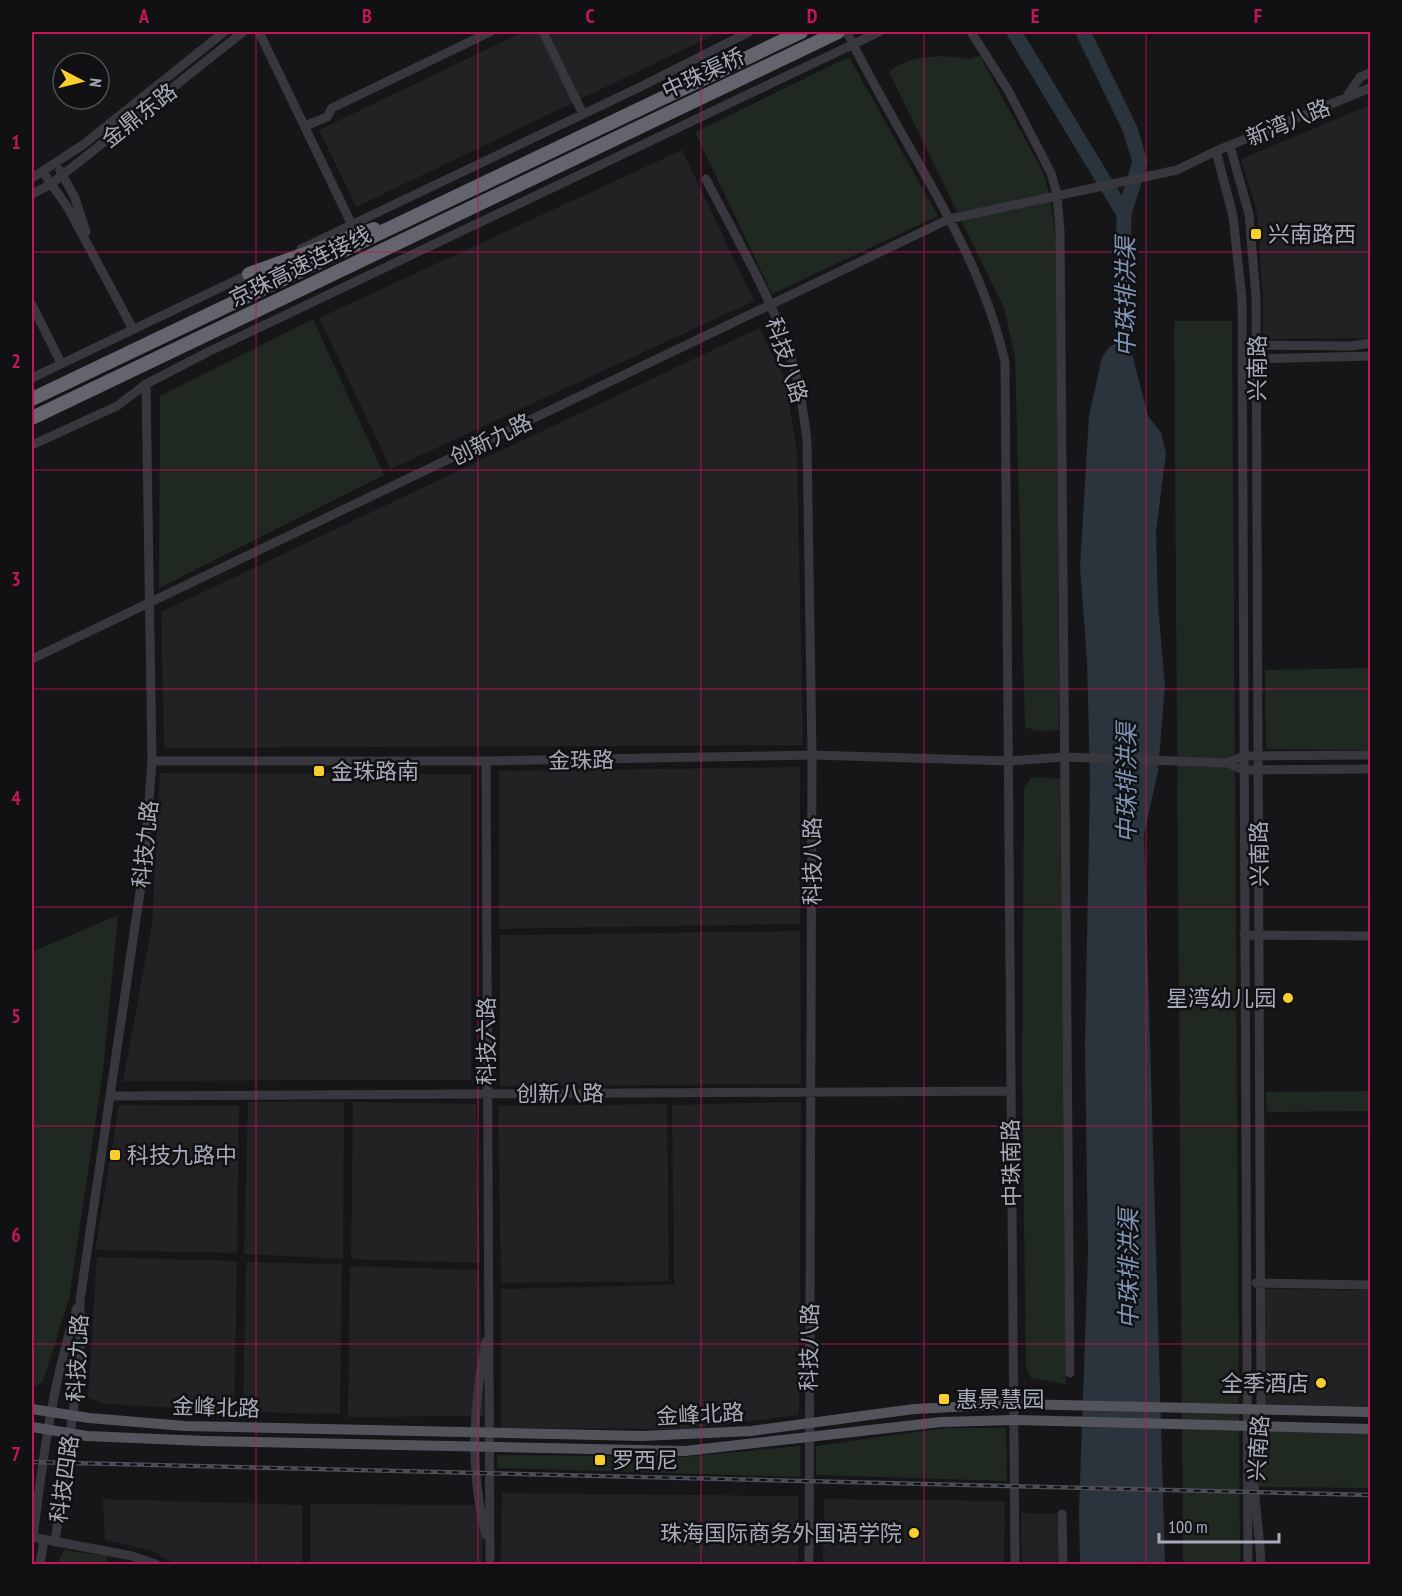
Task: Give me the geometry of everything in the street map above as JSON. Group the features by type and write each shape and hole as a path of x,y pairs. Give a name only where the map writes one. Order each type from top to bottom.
{"highway":[{"name":"中珠渠桥","path":"582,136 801,32"},
{"name":"中珠渠桥","path":"586,152 838,32"},
{"name":"京珠高速连接线","path":"32,399 582,136"},
{"name":"京珠高速连接线","path":"32,418 586,152"},
{"path":"249,274 358,233 403,222"}],"main road":[{"name":"金峰北路","path":"32,1409 73,1416 185,1426 474,1434 694,1435 751,1431 914,1409 1014,1404 1371,1413"},
{"name":"金峰北路","path":"32,1427 71,1434 205,1442 685,1451 808,1439 941,1422 1061,1420 1371,1429"}],"street":[{"name":"金鼎东路","path":"32,178 56,163 224,32"},
{"name":"金鼎东路","path":"32,194 63,175 243,32"},
{"path":"259,32 352,225"},
{"path":"305,126 327,117 332,108 490,32"},
{"path":"543,32 583,114"},
{"path":"32,378 749,32"},
{"name":"中珠南路","path":"847,32 950,219 999,333 1005,362 1015,1564"},
{"path":"32,445 117,406 146,384 879,32"},
{"path":"971,32 1008,90 1050,173 1057,194 1060,231 1064,757 1068,871 1070,1373"},
{"name":"新湾八路","path":"1345,98 1360,77 1371,73"},
{"name":"新湾八路","path":"1057,194 1177,170 1216,151 1371,88"},
{"name":"兴南路","path":"1230,146 1249,214 1255,279 1257,345 1261,1410 1252,1426 1248,1564"},
{"name":"兴南路","path":"1216,151 1236,237 1242,300 1244,935 1249,1410 1261,1564"},
{"path":"56,163 75,198 94,254"},
{"path":"43,172 94,254 133,329"},
{"name":"科技八路","path":"706,178 769,305 794,365 803,400 807,441 812,755 809,1564"},
{"name":"创新九路","path":"32,659 950,219 1057,194"},
{"path":"32,305 61,363"},
{"path":"1242,345 1351,346 1371,343"},
{"path":"1242,359 1371,356"},
{"name":"科技九路","path":"73,1416 80,1362 80,1300 144,865 152,760 146,384"},
{"name":"金珠路","path":"152,760 486,762 812,755 1009,761 1064,757 1227,763"},
{"path":"1227,763 1243,756 1371,755"},
{"name":"科技六路","path":"486,762 490,1564"},
{"path":"1227,763 1243,770 1371,768"},
{"path":"1244,935 1371,936"},
{"name":"创新八路","path":"111,1096 1010,1091"},
{"path":"1248,1282 1371,1285"},
{"name":"科技九路","path":"50,1412 61,1357 80,1300"},
{"name":"科技六路","path":"489,1321 476,1390 474,1447 479,1508 490,1548"},
{"name":"科技四路","path":"32,1537 50,1412"},
{"name":"科技四路","path":"55,1542 73,1416"},
{"path":"1062,1514 1064,1564"},
{"path":"32,1537 132,1556 156,1564"},
{"name":"科技四路","path":"40,1564 44,1540"}],"shaded area":[{"path":"523,32 720,32 356,207 319,130"},
{"path":"944,56 969,59 980,56 1043,172 1050,196 1057,247 1059,730 1037,731 1025,727 1015,357 1004,308 889,72 908,61"},
{"path":"849,57 938,216 772,294 695,132"},
{"path":"1370,105 1370,338 1263,339 1263,299 1257,212 1241,159"},
{"path":"682,150 754,301 391,469 319,318"},
{"path":"313,319 384,475 159,588 160,396"},
{"path":"1174,321 1232,321 1240,1564 1183,1564"},
{"path":"759,328 785,379 797,452 803,745 164,748 161,612"},
{"path":"1370,668 1370,750 1266,749 1265,670"},
{"path":"800,767 800,924 499,929 499,771"},
{"path":"160,773 471,774 471,1080 123,1081 152,924"},
{"path":"1032,777 1060,779 1066,1384 1031,1378 1026,1367 1022,1073 1024,787"},
{"path":"118,915 103,1071 69,1299 43,1381 32,1388 32,952"},
{"path":"800,931 801,1084 500,1086 500,935"},
{"path":"1370,1091 1370,1111 1267,1112 1266,1092"},
{"path":"248,1102 344,1102 343,1259 244,1254"},
{"path":"353,1102 476,1104 480,1263 351,1259"},
{"path":"801,1102 799,1415 688,1429 501,1428 501,1289 674,1285 672,1105"},
{"path":"667,1104 669,1281 501,1283 498,1106"},
{"path":"119,1105 239,1106 237,1253 95,1250"},
{"path":"97,1257 237,1261 234,1411 105,1404 88,1398"},
{"path":"246,1262 342,1264 340,1414 243,1412"},
{"path":"350,1266 479,1270 484,1416 348,1417"},
{"path":"1263,1289 1370,1290 1370,1408 1265,1406"},
{"path":"945,1428 1006,1428 1007,1481 816,1475 816,1446"},
{"path":"1260,1430 1370,1434 1370,1488 1259,1487"},
{"path":"800,1446 801,1477 497,1468 497,1455 683,1457"},
{"path":"502,1493 798,1496 798,1564 501,1564"},
{"path":"103,1499 302,1505 302,1564 175,1564 151,1550 105,1540"},
{"name":"珠海国际商务外国语学院","path":"824,1499 1005,1501 1004,1564 823,1564"},
{"path":"310,1504 482,1505 482,1563 310,1562"},
{"path":"1021,1513 1057,1514 1058,1564 1022,1564"},
{"path":"64,1550 107,1556 107,1564 57,1564"}],"water":[{"path":"1123,341 1131,350 1148,416 1161,432 1166,453 1156,532 1158,605 1165,686 1158,771 1144,834 1165,1564 1080,1564 1079,1511 1088,1254 1085,1047 1090,781 1087,660 1080,567 1089,416 1102,357 1110,346"}],"waterway":[{"name":"中珠排洪渠","path":"1014,32 1124,214 1123,361"},
{"path":"1083,32 1130,129 1140,162 1124,214"}],"railway":[{"path":"32,1462 1370,1495"}],"place":[{"name":"兴南路西","path":"1256,234"},
{"name":"金珠路南","path":"319,771"},
{"name":"星湾幼儿园","path":"1288,998"},
{"name":"科技九路中","path":"115,1155"},
{"name":"全季酒店","path":"1321,1383"},
{"name":"惠景慧园","path":"944,1399"},
{"name":"罗西尼","path":"600,1460"},
{"name":"珠海国际商务外国语学院","path":"914,1533"}]}
